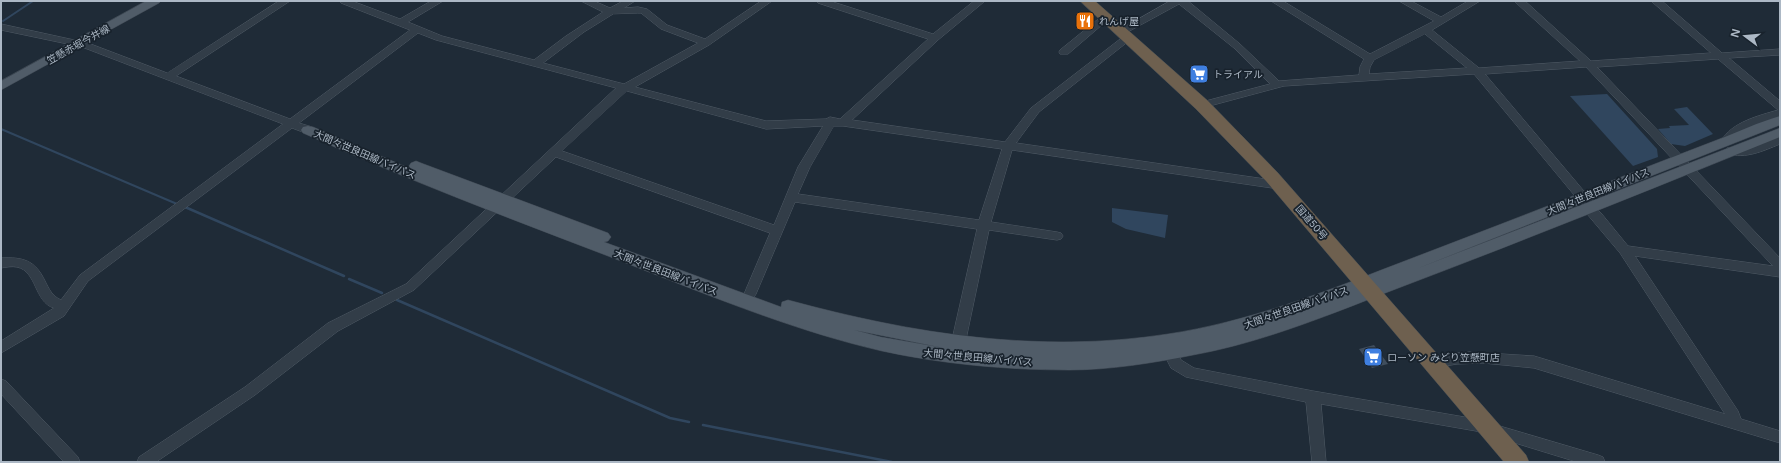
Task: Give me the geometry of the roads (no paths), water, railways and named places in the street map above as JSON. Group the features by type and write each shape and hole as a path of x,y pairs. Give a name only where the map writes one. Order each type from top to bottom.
{"highway":[{"name":"国道50号","path":"1087,1 1202,105 1239,141 1369,288 1518,462"}],"main road":[{"name":"笠懸赤堀今井線","path":"1,86 155,1"},
{"name":"大間々世良田線バイパス","path":"1729,146 1780,120"},
{"name":"大間々世良田線バイパス","path":"308,130 381,153 500,203 746,302 825,329 881,344 930,353 1038,362 1106,360 1170,352 1231,341 1261,333 1369,288 1682,164 1729,146 1780,132"},
{"name":"大間々世良田線バイパス","path":"500,203 750,294 815,315 908,337 958,344 1034,350 1123,347 1167,342 1223,331 1369,288"}],"street":[{"path":"168,77 284,1"},
{"path":"344,1 416,30 535,64 766,125 843,122 1279,185"},
{"path":"400,23 438,1"},
{"path":"586,1 610,11 640,10 648,14 664,27 706,43"},
{"path":"535,64 564,40 610,11 630,1"},
{"path":"144,462 250,391 333,327 410,287 554,152 625,88 706,43 767,1"},
{"path":"821,1 935,38"},
{"path":"843,122 935,38 980,1"},
{"path":"958,344 984,226 1008,146 1035,110 1124,35 1177,1"},
{"path":"1182,1 1237,46 1277,85"},
{"path":"1276,1 1370,58"},
{"path":"1404,1 1440,21"},
{"path":"1363,79 1365,67 1370,58 1426,30 1475,1"},
{"path":"1519,1 1589,65 1780,266"},
{"path":"1656,1 1780,107"},
{"path":"1064,52 1100,22 1106,19"},
{"path":"1,27 79,43 308,130"},
{"path":"1,348 56,314 64,306 78,284 84,278 416,30"},
{"path":"1426,30 1478,72 1579,193 1624,250 1733,415 1736,424"},
{"path":"1202,105 1277,85 1780,52"},
{"path":"1780,113 1739,129 1731,134 1729,146 1751,151 1780,140"},
{"path":"750,294 790,197 804,167 830,122"},
{"path":"554,152 776,230"},
{"path":"790,197 1057,236"},
{"path":"1624,250 1780,272"},
{"path":"1,263 22,264 37,274 45,298 57,306 64,306"},
{"path":"1170,352 1176,364 1190,373 1313,397 1488,428 1598,462"},
{"path":"1433,362 1455,359 1503,358 1534,362 1780,437"},
{"path":"1,385 73,462"},
{"path":"1313,397 1319,462"}],"water":[{"path":"1607,94 1657,149 1658,157 1633,166 1570,96"},
{"path":"1687,107 1713,134 1685,146 1671,144 1658,129 1670,128 1669,126 1689,125 1674,109"},
{"path":"1112,208 1168,215 1165,238 1126,229 1112,222"}],"waterway":[{"path":"3,21 33,1"},
{"path":"1,129 177,204"},
{"path":"185,207 344,276"},
{"path":"349,279 382,293"},
{"path":"397,300 670,418 689,422"},
{"path":"703,425 892,462"}],"place":[{"name":"れんげ屋","path":"1085,21"},
{"name":"トライアル","path":"1199,74"},
{"name":"ローソン みどり笠懸町店","path":"1373,357"}]}
